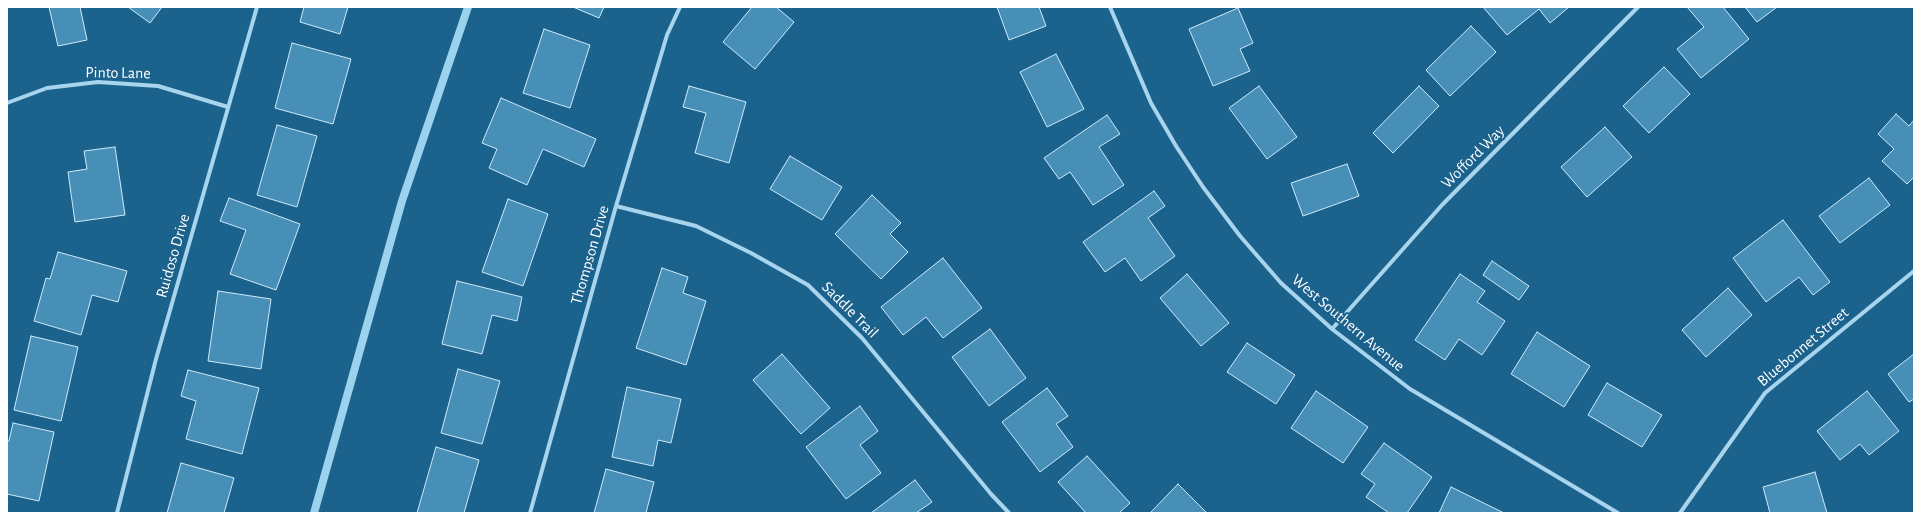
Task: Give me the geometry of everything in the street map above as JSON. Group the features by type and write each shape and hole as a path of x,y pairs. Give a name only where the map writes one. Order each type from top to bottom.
{"street":[{"name":"Ruidoso Drive","path":"117,513 156,359 257,7"},
{"name":"Thompson Drive","path":"530,513 616,206 667,35 680,7"},
{"name":"West Southern Avenue","path":"1110,7 1151,103 1176,146 1203,187 1240,236 1281,283 1332,330 1410,389 1618,513"},
{"name":"Wofford Way","path":"1332,330 1442,205 1638,7"},
{"name":"Pinto Lane","path":"7,104 46,88 98,82 158,86 228,107"},
{"name":"Saddle Trail","path":"616,206 696,226 751,253 808,285 862,338 1008,513"},
{"name":"Bluebonnet Street","path":"1680,513 1765,393 1914,271"}],"building":[{"path":"49,7 80,7 87,40 58,46"},
{"path":"128,7 162,7 150,23"},
{"path":"304,7 348,7 340,34 300,22"},
{"path":"573,7 604,7 599,18"},
{"path":"752,7 776,7 794,22 755,69 723,42"},
{"path":"997,7 1039,7 1046,26 1009,40"},
{"path":"1483,7 1569,7 1550,23 1539,9 1507,35"},
{"path":"1687,7 1723,7 1749,39 1701,78 1677,49 1704,27"},
{"path":"1745,7 1777,7 1757,22"},
{"path":"1238,8 1253,43 1240,49 1250,71 1213,86 1189,29"},
{"path":"1471,26 1496,52 1450,96 1426,70"},
{"path":"544,29 590,45 570,108 523,93"},
{"path":"292,43 351,59 333,124 275,108"},
{"path":"1056,54 1084,109 1047,127 1020,72"},
{"path":"1664,67 1690,94 1649,133 1623,106"},
{"path":"689,86 746,102 729,163 695,153 706,113 683,107"},
{"path":"1259,86 1297,137 1267,159 1229,108"},
{"path":"1419,86 1439,106 1393,153 1373,133"},
{"path":"501,98 596,139 584,167 543,149 527,185 489,168 497,149 482,143"},
{"path":"1896,114 1909,126 1914,120 1914,177 1907,184 1882,161 1894,149 1878,134"},
{"path":"1107,115 1120,134 1099,147 1124,185 1093,205 1070,172 1059,179 1044,158"},
{"path":"277,125 317,136 297,207 257,195"},
{"path":"1605,127 1632,157 1587,197 1561,167"},
{"path":"115,147 125,215 75,222 68,172 87,169 84,151"},
{"path":"790,156 842,187 822,220 770,189"},
{"path":"1347,164 1359,196 1303,216 1291,183"},
{"path":"1869,178 1890,205 1840,243 1819,216"},
{"path":"1154,191 1165,206 1148,218 1175,256 1141,281 1125,258 1105,272 1083,242"},
{"path":"872,195 901,223 890,234 908,252 881,279 835,234"},
{"path":"229,198 300,224 276,290 230,274 246,230 220,221"},
{"path":"508,199 548,214 523,286 482,272"},
{"path":"1783,220 1830,282 1813,295 1799,277 1766,302 1733,258"},
{"path":"58,252 127,271 118,302 92,295 81,335 34,321 46,278 50,279"},
{"path":"943,258 982,308 943,338 926,317 903,335 881,307"},
{"path":"1492,261 1529,286 1519,300 1483,275"},
{"path":"662,268 688,277 683,293 706,301 686,365 636,348"},
{"path":"1187,274 1229,323 1201,346 1160,298"},
{"path":"1460,274 1485,291 1477,302 1505,321 1482,355 1459,339 1445,360 1415,340"},
{"path":"457,281 522,297 517,321 492,315 482,354 442,344"},
{"path":"1728,288 1752,315 1706,357 1682,330"},
{"path":"218,291 271,299 261,369 208,361"},
{"path":"990,329 1026,378 989,406 952,357"},
{"path":"1537,332 1590,366 1564,407 1511,374"},
{"path":"31,336 78,347 61,421 14,410"},
{"path":"1247,343 1295,375 1276,404 1227,372"},
{"path":"782,354 830,408 801,434 753,380"},
{"path":"1914,354 1914,399 1909,402 1888,374"},
{"path":"458,369 500,381 482,444 441,433"},
{"path":"188,370 259,388 242,454 186,439 196,401 181,396"},
{"path":"1607,383 1662,415 1642,447 1588,415"},
{"path":"627,387 681,399 671,443 658,440 653,466 612,457"},
{"path":"1047,388 1068,416 1056,424 1073,447 1040,472 1002,422"},
{"path":"1316,391 1368,427 1343,463 1291,428"},
{"path":"1867,391 1899,431 1869,455 1860,444 1840,460 1817,431"},
{"path":"860,406 878,431 860,445 881,473 846,499 806,447"},
{"path":"13,423 54,432 39,501 7,494 7,441 9,441"},
{"path":"1384,443 1432,477 1407,513 1389,513 1366,497 1375,484 1361,474"},
{"path":"436,447 479,460 464,513 417,513"},
{"path":"1087,456 1130,503 1119,513 1086,513 1058,482"},
{"path":"181,463 234,478 224,513 167,513"},
{"path":"606,469 654,482 646,513 594,513"},
{"path":"1815,472 1827,513 1770,513 1763,487"},
{"path":"915,480 932,502 916,513 871,513"},
{"path":"1178,484 1207,513 1150,513"},
{"path":"1451,487 1504,513 1439,513"}],"waterway":[{"path":"314,513 402,201 468,7"}]}
